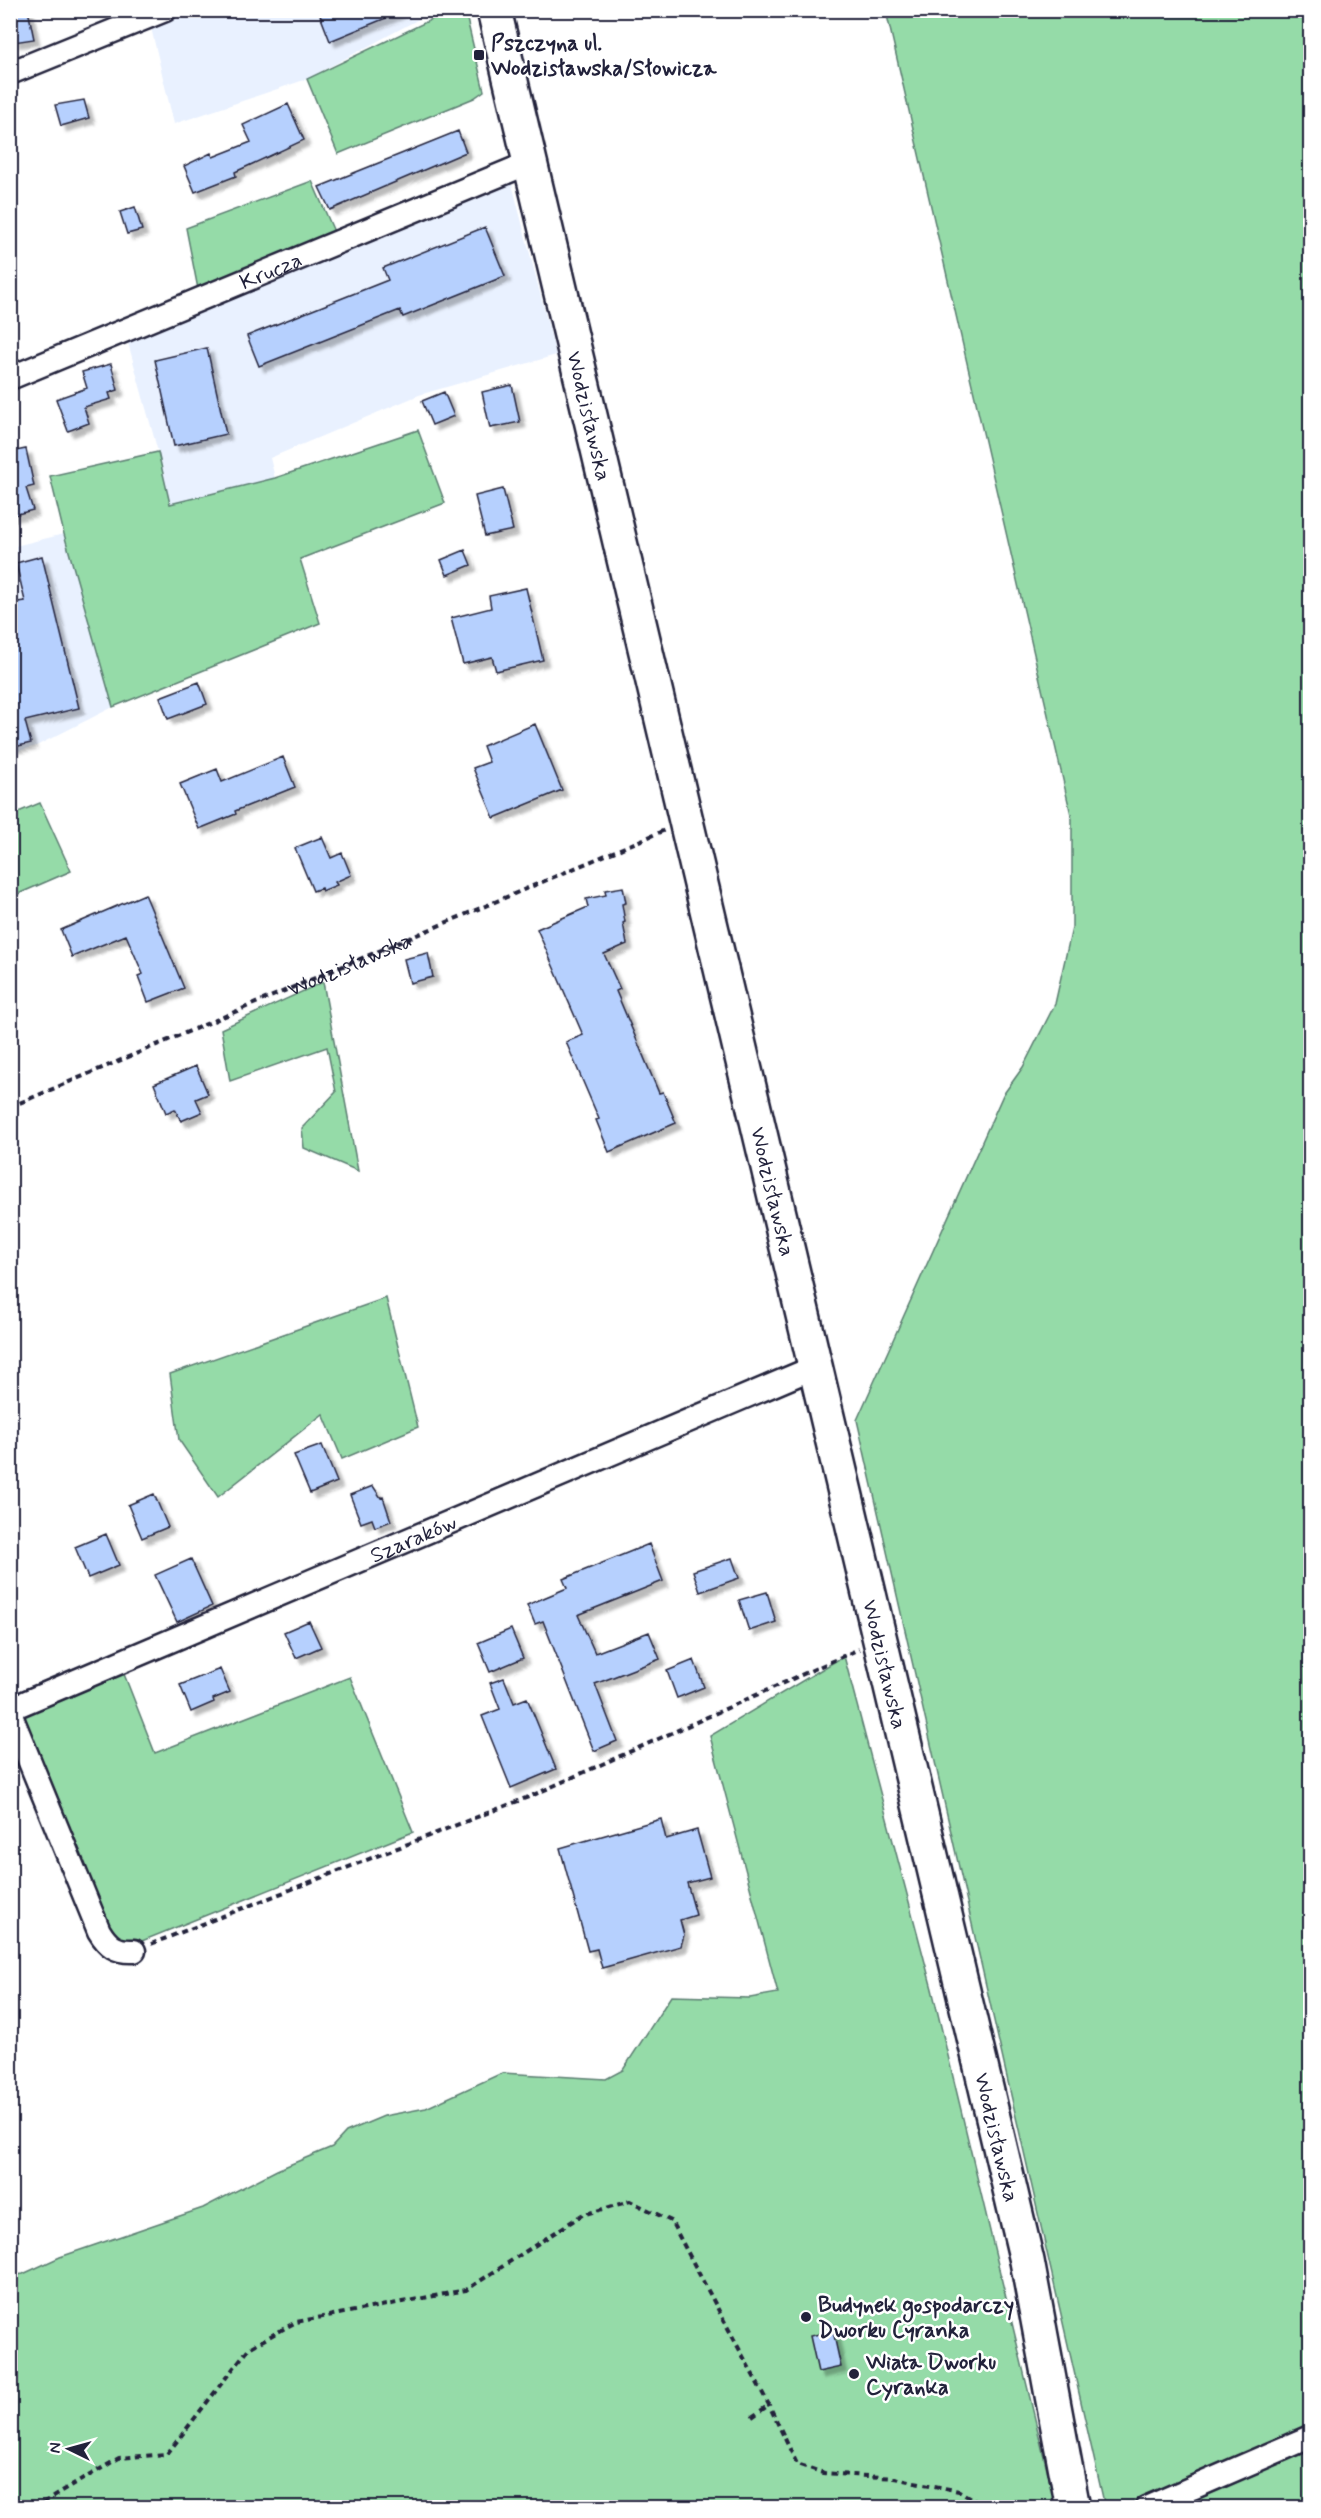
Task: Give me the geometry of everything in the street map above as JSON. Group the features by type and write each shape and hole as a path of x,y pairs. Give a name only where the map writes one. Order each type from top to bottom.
{"main road":[{"name":"Wodzisławska","path":"494,10 1027,2261 1073,2508"}],"street":[{"path":"10,73 165,10"},
{"name":"Krucza","path":"10,378 531,162"},
{"name":"Szaraków","path":"10,1711 815,1367"},
{"path":"10,1711 99,1931 114,1949 134,1951"},
{"path":"1146,2508 1311,2437"}],"path":[{"name":"Wodzisławska","path":"10,1107 686,822"},
{"path":"134,1951 531,1796 879,1640"},
{"path":"34,2508 119,2458 167,2454 249,2348 296,2322 466,2290 582,2215 630,2201 671,2221 769,2405 797,2464 824,2473 895,2478 959,2491 987,2508"},
{"path":"752,2416 769,2405"}],"shaded area":[{"path":"147,11 434,11 307,79 174,124"},
{"path":"512,184 556,355 419,395 270,458 275,478 170,504 127,339"},
{"path":"64,534 113,707 36,746 11,753 11,547"}],"green space":[{"path":"451,10 465,11 484,91 474,98 338,154 307,79"},
{"path":"886,11 1310,11 1310,2507 1105,2507 857,1420 1003,1095 1023,1067 1055,1004 1072,928 1072,819"},
{"path":"312,181 335,234 198,289 186,228"},
{"path":"418,430 445,503 300,559 320,623 113,707 50,476 158,452 170,504 275,478"},
{"path":"40,803 71,871 11,897 11,815"},
{"path":"323,982 358,1171 304,1148 302,1128 336,1092 327,1047 230,1081 221,1029"},
{"path":"386,1298 418,1427 342,1459 323,1414 218,1497 179,1440 170,1374"},
{"path":"844,1656 932,1989 1052,2490 1053,2507 11,2508 11,2276 23,2274 60,2257 203,2208 277,2170 332,2147 346,2132 384,2116 426,2108 502,2073 606,2079 623,2070 671,1996 750,1998 778,1993 710,1736"},
{"path":"122,1669 155,1753 350,1677 413,1832 132,1945 110,1936 18,1712"}],"building":[{"path":"10,10 28,10 34,39 14,42"},
{"path":"318,10 403,10 403,11 330,41"},
{"path":"84,100 89,118 61,126 55,105"},
{"path":"288,104 304,140 235,172 236,176 195,192 184,166 211,153 213,157 251,142 243,125"},
{"path":"458,131 466,152 330,210 319,187"},
{"path":"135,207 142,230 127,234 120,212"},
{"path":"485,227 505,276 403,317 400,310 259,366 247,336 388,280 383,268"},
{"path":"207,348 226,434 174,446 155,360"},
{"path":"111,364 118,390 109,393 111,399 84,407 89,423 68,431 56,399 87,388 82,372"},
{"path":"512,385 520,422 490,428 482,392"},
{"path":"444,392 454,416 432,425 422,401"},
{"path":"15,448 16,451 26,449 34,486 26,488 33,510 10,516 10,449"},
{"path":"503,489 513,530 485,536 475,496"},
{"path":"465,550 471,565 447,575 441,560"},
{"path":"42,556 79,708 25,721 31,743 10,748 10,603 25,601 16,563"},
{"path":"526,588 543,660 496,671 492,657 463,664 451,618 491,608 489,596"},
{"path":"199,682 207,704 168,719 160,697"},
{"path":"535,724 562,790 494,818 473,768 489,762 483,746"},
{"path":"283,757 295,787 235,811 236,814 199,829 180,784 217,769 222,782"},
{"path":"322,837 331,858 342,853 351,875 335,882 337,885 322,891 321,888 313,891 295,848"},
{"path":"623,887 626,903 622,904 625,922 623,923 627,944 604,954 620,989 616,991 659,1093 663,1092 676,1123 609,1152 596,1120 599,1119 566,1042 583,1035 537,929 588,907 586,899 606,895 605,890"},
{"path":"145,894 184,988 148,1002 138,976 143,974 126,935 72,957 61,930"},
{"path":"428,953 433,977 410,983 404,959"},
{"path":"196,1066 208,1094 196,1099 202,1112 181,1121 175,1109 166,1113 154,1084"},
{"path":"322,1445 337,1482 310,1493 294,1455"},
{"path":"373,1486 381,1498 383,1497 391,1521 375,1527 372,1519 361,1523 350,1495"},
{"path":"154,1494 168,1527 142,1538 128,1505"},
{"path":"106,1534 119,1565 88,1578 75,1547"},
{"path":"649,1544 663,1581 578,1615 595,1653 649,1632 660,1659 595,1684 617,1741 594,1751 543,1621 535,1624 527,1605 567,1588 563,1579"},
{"path":"732,1558 739,1578 700,1592 693,1571"},
{"path":"191,1559 212,1606 177,1622 155,1575"},
{"path":"767,1592 776,1622 749,1631 739,1600"},
{"path":"309,1621 321,1647 296,1658 284,1632"},
{"path":"511,1629 523,1658 490,1672 478,1643"},
{"path":"694,1660 704,1687 677,1698 667,1671"},
{"path":"220,1669 230,1692 191,1712 180,1685"},
{"path":"504,1678 514,1703 527,1698 556,1769 511,1788 482,1716 500,1709 490,1683"},
{"path":"661,1819 666,1839 697,1830 710,1877 687,1883 696,1915 680,1920 684,1935 681,1946 602,1968 597,1949 588,1951 560,1848"},
{"path":"833,2331 841,2367 818,2372 810,2336"}],"place":[{"name":"Pszczyna ul. Wodzisławska/Słowicza","path":"479,55"},
{"name":"Budynek gospodarczy Dworku Cyranka","path":"806,2317"},
{"name":"Wiata Dworku Cyranka","path":"854,2374"}]}
